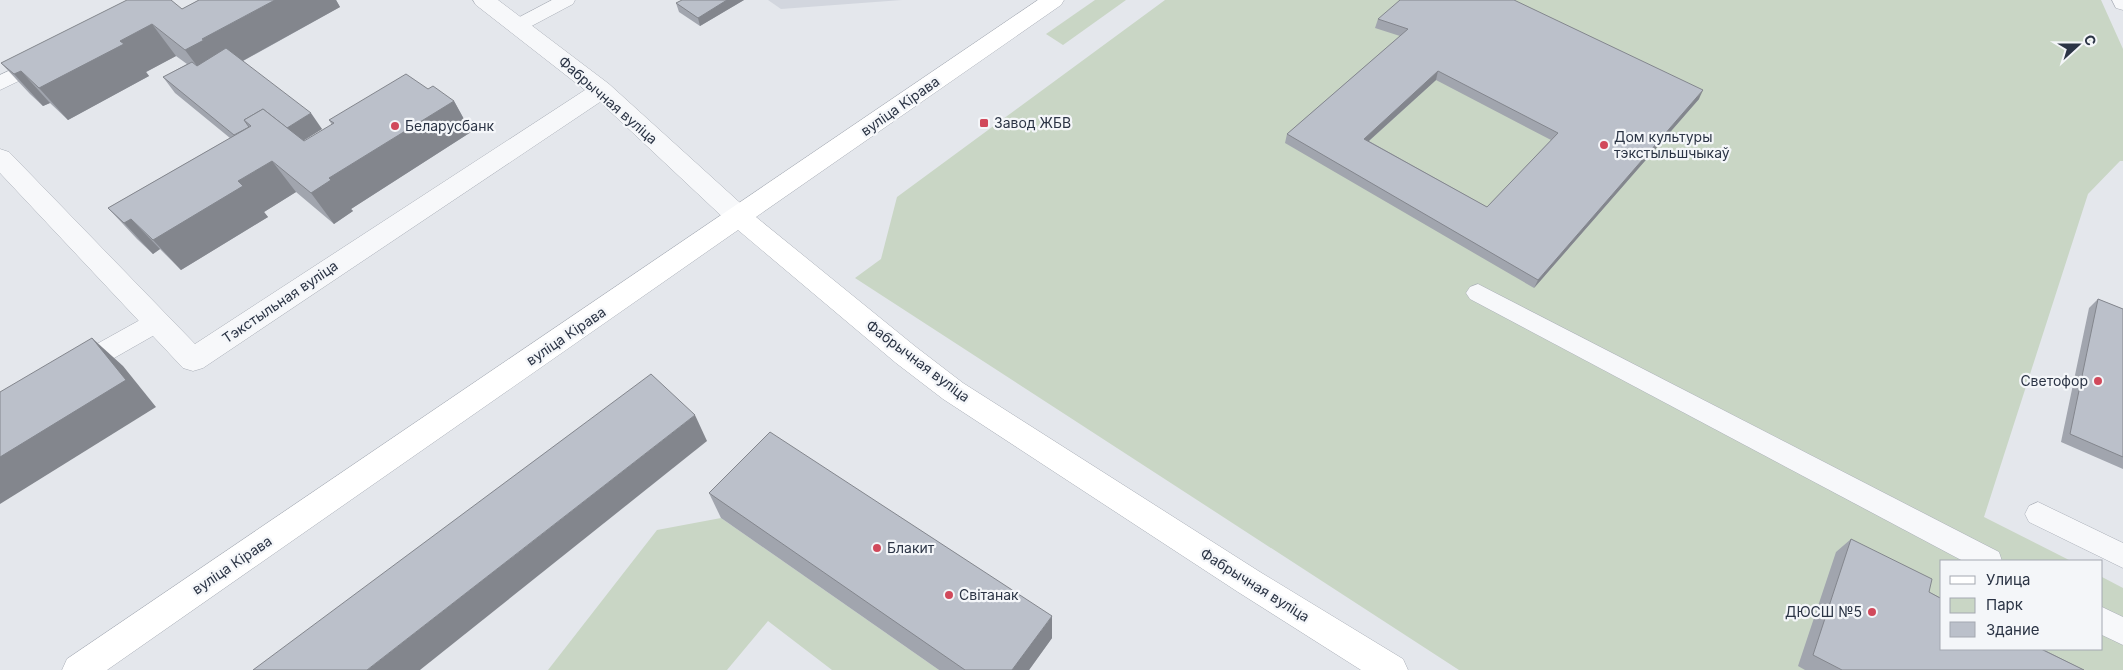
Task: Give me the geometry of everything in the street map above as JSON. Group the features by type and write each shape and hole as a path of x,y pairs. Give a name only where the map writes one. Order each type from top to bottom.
{"main road":[{"name":"вуліца Кірава","path":"79,670 1053,0"},
{"name":"Фабрычная вуліца","path":"739,217 906,355 953,391 1249,582 1390,670"}],"street":[{"name":"Фабрычная вуліца","path":"484,0 519,25 601,90 739,217"},
{"name":"Тэкстыльная вуліца","path":"0,158 193,360 601,90"}],"lane":[{"path":"519,25 566,0"},
{"path":"2121,0 2123,4"},
{"path":"0,83 60,52"},
{"path":"1478,292 1987,560"},
{"path":"58,378 157,322"},
{"path":"2038,514 2123,556"},
{"path":"2103,621 2123,632"}],"shaded area":[{"path":"768,0 902,0 781,9"}],"green space":[{"path":"1095,0 1126,0 1063,45 1046,34"},
{"path":"1165,0 2101,0 2123,49 2123,161 2120,161 2088,194 1984,517 2069,560 1940,560 1940,650 2103,650 2103,578 2123,588 2123,670 1459,670 855,278 881,259 897,197"},
{"path":"721,518 939,670 832,670 768,621 727,670 548,670 657,530"}],"building":[{"path":"127,0 171,0 182,9 199,0 275,0 185,50 152,24 120,41 124,44 39,88 21,71 14,74 1,63"},
{"path":"682,0 727,0 698,18 676,3"},
{"name":"Дом культуры тэкстыльшчыкаў","path":"1400,0 1514,0 1703,90 1538,280 1287,134 1408,29 1378,19","holes":["1438,71 1558,133 1487,207 1364,139"]},
{"path":"226,48 311,113 287,128 263,109 244,120 249,127 234,135 163,77 192,62 197,66"},
{"path":"406,74 428,89 433,86 454,101 329,178 331,180 311,193 272,161 238,181 243,186 153,240 131,219 124,223 108,208 251,126 244,120 263,109 304,141 334,123 329,120"},
{"name":"Светофор","path":"2098,299 2123,309 2123,457 2070,434"},
{"path":"92,338 126,380 0,457 0,392"},
{"path":"651,374 695,415 367,670 253,670"},
{"path":"770,432 1052,616 1012,670 965,670 709,493"},
{"name":"ДЮСШ №5","path":"1851,539 1932,579 1929,592 1940,598 1940,650 2043,650 2084,670 1842,670 1813,655"}],"place":[{"name":"Завод ЖБВ","path":"984,123"},
{"name":"Беларусбанк","path":"395,126"},
{"name":"Дом культуры тэкстыльшчыкаў","path":"1604,145"},
{"name":"Светофор","path":"2098,381"},
{"name":"Блакит","path":"877,548"},
{"name":"Світанак","path":"949,595"},
{"name":"ДЮСШ №5","path":"1872,612"}]}
